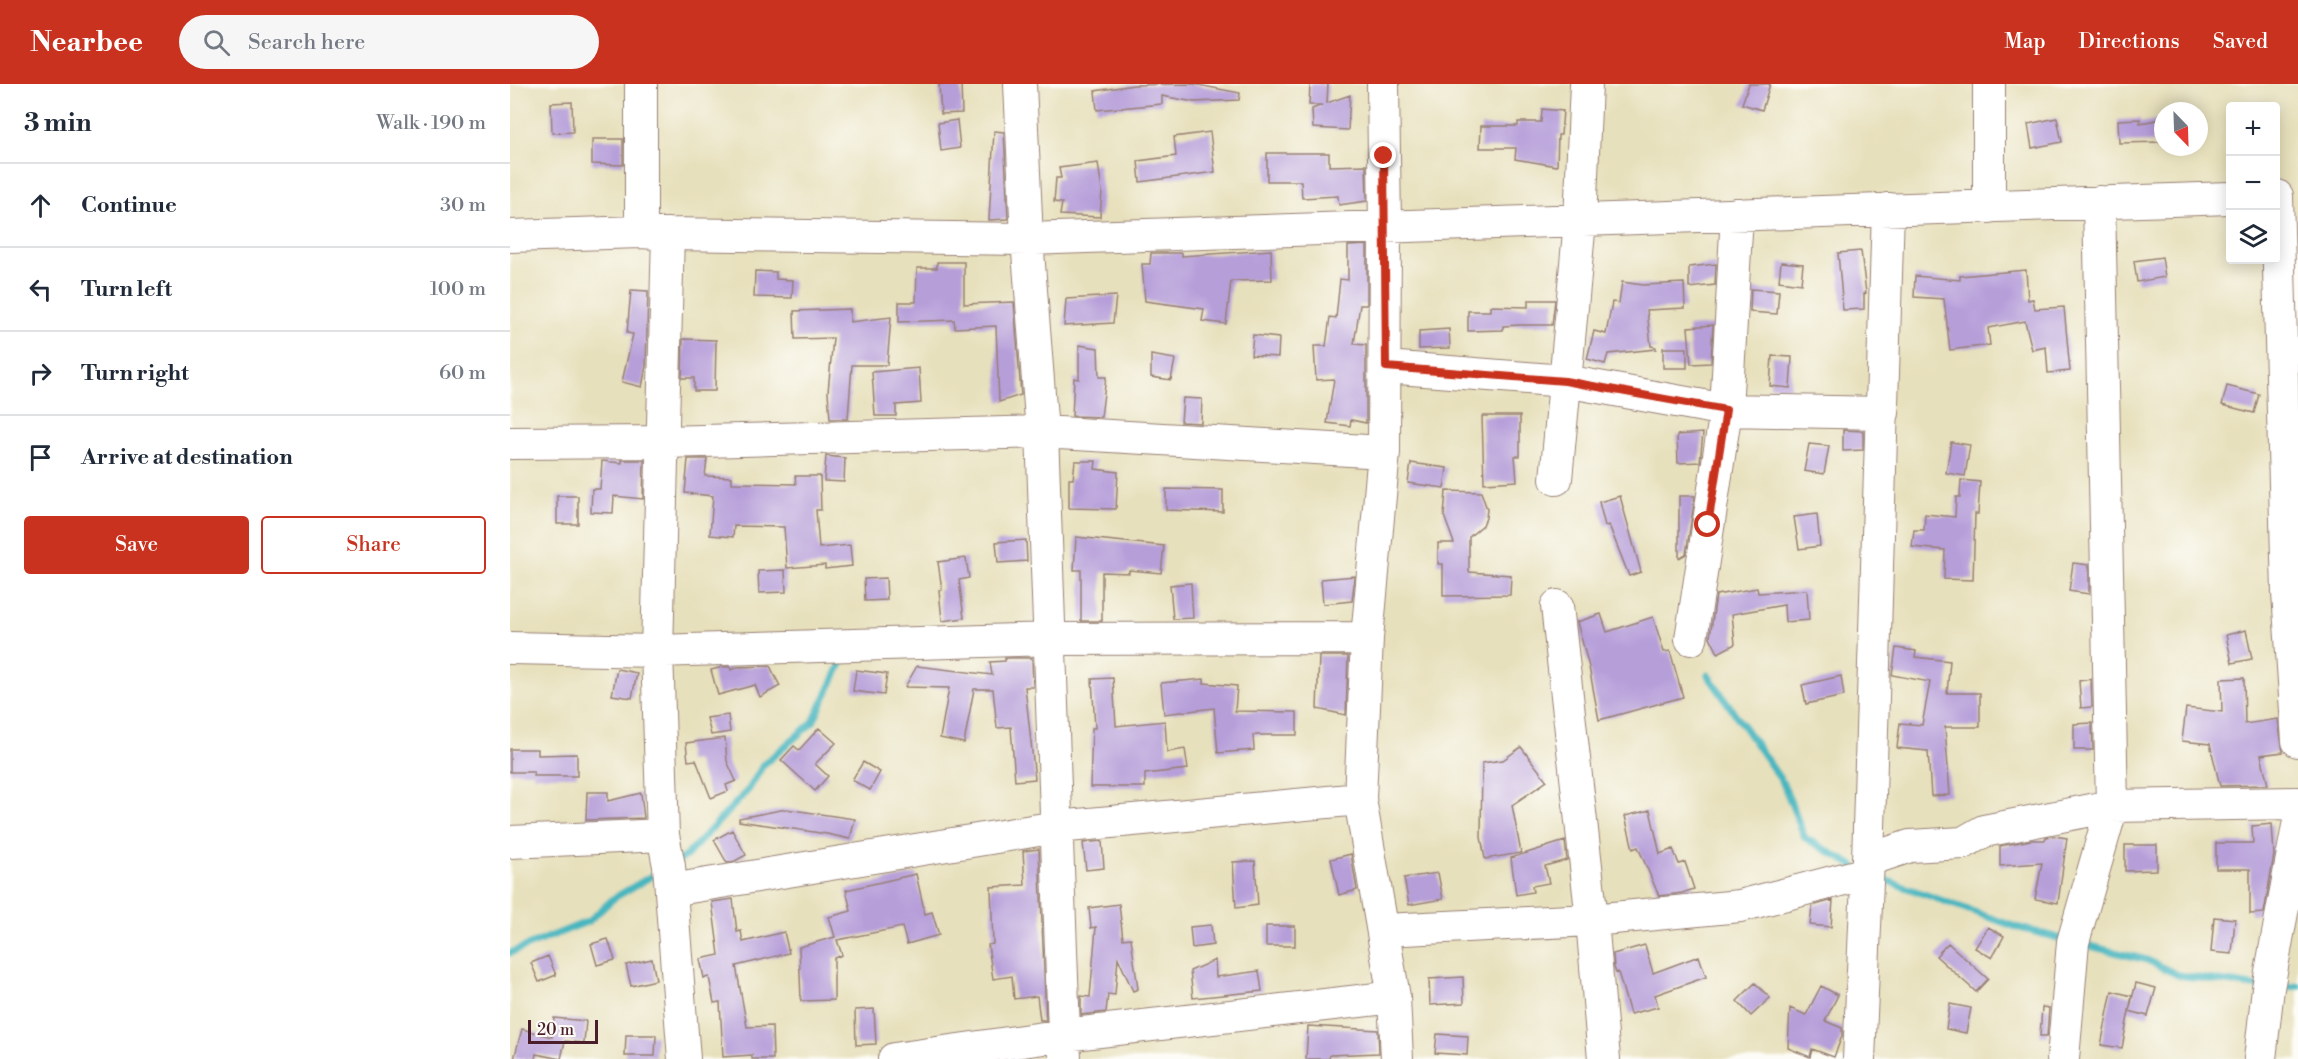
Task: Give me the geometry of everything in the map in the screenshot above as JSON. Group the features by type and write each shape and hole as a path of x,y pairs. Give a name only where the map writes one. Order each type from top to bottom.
{"street":[{"path":"642,84 655,233 663,442 657,651 663,835 671,890 684,1059"},
{"path":"1020,84 1027,239 1042,432 1065,1047"},
{"path":"1383,84 1386,367 1384,452 1367,638 1360,799 1394,997 1397,1059"},
{"path":"1556,479 1580,221 1586,84"},
{"path":"1989,84 1989,207"},
{"path":"2284,196 2298,741"},
{"path":"510,236 655,233 1027,239 2226,198"},
{"path":"2063,1059 2073,942 2112,806 2099,202"},
{"path":"1859,1059 1883,413 1888,209"},
{"path":"1690,639 1726,410 1737,214"},
{"path":"1386,367 1565,381 1726,410 1883,413"},
{"path":"510,442 663,442 1042,432 1384,452"},
{"path":"1557,606 1592,920 1604,1059"},
{"path":"510,648 657,651 1051,639 1367,638"},
{"path":"671,890 1057,827 1360,799"},
{"path":"1384,930 1592,920 1740,906 1867,867 1910,846 1962,843 1984,831 2112,806 2298,803"},
{"path":"2260,1059 2268,988 2298,826"},
{"path":"510,842 663,835"},
{"path":"894,1059 1065,1047 1394,997"}],"building":[{"path":"939,84 961,84 962,113 941,114"},
{"path":"1193,84 1240,93 1239,100 1194,102 1162,96 1162,104 1097,110 1095,91 1134,85"},
{"path":"1310,84 1328,84 1327,103 1350,95 1348,130 1313,128 1312,109 1322,105 1309,105"},
{"path":"1749,84 1770,84 1762,110 1742,104"},
{"path":"572,102 573,132 552,133 551,103"},
{"path":"1542,109 1563,111 1561,135 1558,135 1557,166 1515,159 1516,148 1480,148 1481,126 1518,126 1518,122 1541,122"},
{"path":"2057,118 2062,142 2032,148 2028,124"},
{"path":"2140,119 2140,123 2154,121 2154,142 2119,143 2118,120"},
{"path":"957,120 960,148 941,151 938,123"},
{"path":"994,131 1004,132 1008,219 989,220"},
{"path":"1210,132 1215,172 1140,182 1138,161 1176,156 1174,137"},
{"path":"592,139 623,139 623,165 592,164"},
{"path":"1267,153 1329,153 1329,166 1366,165 1367,201 1339,205 1338,196 1302,198 1301,181 1267,181"},
{"path":"1098,163 1102,191 1100,217 1060,215 1062,203 1054,202 1056,178 1061,178 1059,168"},
{"path":"1367,245 1367,305 1360,305 1354,344 1366,345 1366,423 1351,420 1350,426 1327,423 1334,379 1316,380 1314,346 1326,346 1330,317 1336,318 1340,279 1348,280 1348,246"},
{"path":"1271,250 1272,280 1231,281 1226,324 1202,321 1204,309 1145,301 1142,264 1150,264 1151,253 1182,253 1182,256"},
{"path":"1861,251 1866,293 1864,294 1864,309 1843,310 1838,253"},
{"path":"2162,257 2165,277 2137,282 2134,261"},
{"path":"937,262 964,262 964,304 1014,302 1021,395 999,402 996,326 955,328 954,320 899,322 899,302 916,302 917,268 937,268"},
{"path":"1781,262 1803,264 1801,284 1779,281"},
{"path":"1716,264 1715,285 1689,288 1689,267"},
{"path":"2026,270 2028,300 2033,299 2035,309 2064,307 2070,371 2048,373 2046,347 2032,350 2025,321 1988,328 1990,345 1950,350 1944,299 1914,297 1915,276 1960,280 1960,276"},
{"path":"755,271 776,272 776,279 793,280 792,298 754,297"},
{"path":"1622,282 1643,285 1684,283 1685,308 1647,310 1651,346 1656,349 1608,354 1605,364 1587,359 1594,331 1606,334 1612,302 1619,303"},
{"path":"1751,289 1779,291 1777,314 1750,312"},
{"path":"631,290 648,291 646,366 642,387 622,382 633,334 627,333"},
{"path":"1116,296 1113,323 1064,326 1066,299"},
{"path":"1528,300 1555,300 1552,325 1503,326 1503,330 1468,331 1468,311 1490,311 1490,306 1528,307"},
{"path":"850,309 850,322 891,317 887,365 852,365 848,419 830,419 828,392 833,338 795,339 794,311"},
{"path":"1713,325 1711,363 1691,364 1688,327"},
{"path":"1449,329 1450,348 1419,349 1419,331"},
{"path":"1253,335 1279,338 1278,357 1251,355"},
{"path":"683,339 716,340 715,391 694,391 694,378 682,378"},
{"path":"1079,345 1098,348 1099,377 1106,377 1101,417 1072,416 1074,378 1079,379"},
{"path":"1663,348 1687,348 1687,368 1663,368"},
{"path":"1151,355 1175,359 1171,380 1151,377"},
{"path":"1772,356 1792,357 1790,388 1770,386"},
{"path":"919,368 921,403 896,405 896,416 875,416 872,372"},
{"path":"2227,386 2259,394 2254,413 2222,405"},
{"path":"1183,398 1202,399 1201,423 1181,422"},
{"path":"1482,416 1520,416 1520,456 1515,456 1517,481 1484,483"},
{"path":"1843,430 1863,431 1863,450 1843,451"},
{"path":"1703,433 1700,462 1678,463 1677,435"},
{"path":"1951,442 1970,445 1965,476 1946,473"},
{"path":"1809,444 1829,446 1824,474 1804,471"},
{"path":"826,456 845,458 844,482 824,481"},
{"path":"688,459 707,459 705,476 732,477 732,483 796,484 795,476 820,476 821,510 816,510 819,548 850,545 852,566 825,569 825,565 787,568 784,527 734,526 733,537 710,535 713,496 685,493"},
{"path":"622,460 644,460 643,499 614,496 613,513 591,512 592,489 600,489 602,461 622,463"},
{"path":"1075,461 1096,461 1095,469 1118,472 1116,509 1069,508 1069,479 1073,479"},
{"path":"1411,463 1447,468 1444,488 1408,483"},
{"path":"1961,480 1980,482 1978,514 1975,514 1973,580 1944,579 1945,550 1912,547 1914,530 1924,530 1925,514 1955,517 1956,497 1960,497"},
{"path":"1166,489 1223,490 1223,512 1166,510"},
{"path":"1446,491 1481,492 1487,509 1486,518 1483,525 1469,537 1469,572 1511,575 1510,595 1443,596 1443,564 1438,564 1438,543 1454,543 1444,516"},
{"path":"557,496 578,496 578,524 557,524"},
{"path":"1620,496 1641,572 1629,576 1609,525 1605,526 1599,502"},
{"path":"1679,496 1695,496 1686,554 1679,558"},
{"path":"1817,514 1820,546 1799,549 1794,517"},
{"path":"1076,537 1164,546 1161,573 1129,570 1129,573 1102,572 1102,621 1081,621 1081,570 1074,570"},
{"path":"1026,540 1027,561 998,563 996,542"},
{"path":"966,558 969,578 959,580 964,618 942,621 939,590 942,590 938,562"},
{"path":"2073,563 2089,565 2089,594 2069,591"},
{"path":"785,570 786,592 759,593 758,571"},
{"path":"1355,576 1352,601 1323,604 1321,579"},
{"path":"886,578 887,600 865,601 864,579"},
{"path":"1191,583 1193,618 1173,619 1170,585"},
{"path":"1757,588 1758,593 1807,590 1809,620 1785,622 1784,605 1732,614 1735,644 1718,653 1710,637 1716,595"},
{"path":"1601,614 1607,632 1653,617 1664,652 1670,651 1683,697 1599,720 1589,667 1577,622"},
{"path":"2246,630 2252,659 2232,663 2226,635"},
{"path":"1896,648 1916,651 1915,657 1950,661 1947,693 1980,693 1980,727 1945,727 1950,795 1931,796 1928,751 1897,748 1900,723 1922,725 1930,682 1892,675"},
{"path":"1319,656 1348,656 1346,715 1317,709"},
{"path":"1005,658 1032,658 1033,687 1025,687 1035,779 1015,781 1011,727 997,728 993,689 974,689 964,743 940,738 949,688 905,687 917,666 992,675 990,662 1005,661"},
{"path":"770,666 780,686 760,697 755,685 718,695 711,670 723,667 730,667 731,670 738,667"},
{"path":"617,669 637,673 632,698 612,695"},
{"path":"856,670 887,674 884,695 853,691"},
{"path":"1841,676 1844,696 1806,704 1802,685"},
{"path":"1113,678 1116,726 1165,721 1167,752 1185,749 1188,769 1145,774 1145,787 1090,787 1092,728 1095,728 1092,679"},
{"path":"2244,678 2245,724 2278,719 2283,752 2261,755 2268,785 2220,786 2210,744 2182,741 2186,708 2222,712 2221,679"},
{"path":"1204,679 1204,683 1237,686 1235,711 1297,712 1297,735 1253,735 1254,750 1218,753 1214,708 1164,714 1161,683"},
{"path":"2091,679 2092,707 2081,708 2079,681"},
{"path":"728,715 730,732 711,735 707,718"},
{"path":"2092,723 2093,750 2074,750 2074,724"},
{"path":"819,728 836,743 815,764 828,776 815,791 781,760 794,746 799,750"},
{"path":"725,738 727,761 736,781 726,785 728,791 711,798 696,760 688,761 686,743"},
{"path":"1521,747 1547,781 1512,805 1521,853 1485,859 1481,837 1482,763 1503,760"},
{"path":"510,749 538,749 538,755 577,754 577,776 533,776 534,772 510,772"},
{"path":"863,762 880,772 870,790 852,780"},
{"path":"587,792 608,792 608,801 641,793 644,818 586,820"},
{"path":"786,809 855,819 850,839 739,821 739,818"},
{"path":"1650,810 1660,854 1673,849 1679,864 1685,862 1694,889 1659,896 1638,847 1633,849 1625,816"},
{"path":"2272,824 2274,855 2264,913 2250,914 2250,869 2216,869 2216,843 2253,843 2252,826"},
{"path":"732,830 746,855 727,863 714,840"},
{"path":"2046,837 2067,838 2058,903 2035,899 2042,863 2000,866 2000,846 2031,840 2045,840"},
{"path":"1102,841 1104,868 1086,870 1083,843"},
{"path":"1565,841 1567,860 1545,866 1549,883 1532,886 1533,892 1516,895 1511,858"},
{"path":"2125,845 2157,845 2157,870 2125,871"},
{"path":"1039,849 1046,1020 1040,1020 1037,996 1014,999 1012,976 993,979 988,945 993,944 991,887 1025,885 1023,851"},
{"path":"1351,854 1357,890 1339,895 1331,859"},
{"path":"1255,861 1258,905 1236,908 1233,862"},
{"path":"1438,873 1443,899 1409,905 1404,878"},
{"path":"916,874 925,914 932,912 939,935 907,944 902,927 837,940 842,955 834,958 834,1000 801,1001 799,947 835,937 829,917 851,911 846,890"},
{"path":"733,899 737,932 741,931 743,942 784,932 789,953 736,966 747,1027 772,1026 773,1059 752,1059 752,1055 723,1057 720,1002 714,1003 709,977 704,978 700,959 719,955 712,902"},
{"path":"1833,900 1831,927 1810,925 1812,906"},
{"path":"1119,904 1123,939 1131,938 1138,989 1133,991 1118,958 1115,995 1108,994 1106,1012 1081,1015 1081,996 1090,997 1096,927 1091,928 1089,908"},
{"path":"2214,917 2235,919 2232,954 2211,952"},
{"path":"1211,925 1213,945 1192,948 1190,927"},
{"path":"1266,926 1295,926 1295,946 1266,946"},
{"path":"1988,927 2004,936 1992,958 1975,948"},
{"path":"608,939 615,960 597,965 591,944"},
{"path":"1948,943 1988,979 1976,992 1936,956"},
{"path":"1645,945 1653,973 1699,956 1706,977 1655,995 1658,1007 1630,1014 1618,972 1616,973 1614,967 1613,954"},
{"path":"548,956 556,975 539,982 531,963"},
{"path":"652,959 656,980 631,986 626,965"},
{"path":"1215,960 1216,977 1259,971 1262,991 1193,998 1190,971"},
{"path":"1463,977 1464,1003 1430,1005 1429,979"},
{"path":"1755,983 1770,998 1751,1016 1737,1001"},
{"path":"2136,983 2156,988 2148,1016 2129,1011"},
{"path":"1821,986 1838,995 1825,1021 1842,1028 1842,1036 1834,1057 1812,1049 1810,1057 1788,1048 1790,1008 1806,1015"},
{"path":"2112,991 2132,996 2122,1048 2101,1045"},
{"path":"1950,1004 1971,1008 1966,1033 1946,1029"},
{"path":"2042,1007 2049,1008 2047,1036 2040,1036"},
{"path":"874,1009 876,1044 856,1045 855,1010"},
{"path":"554,1018 586,1021 584,1043 565,1041 561,1059 536,1054 535,1059 514,1059 522,1029 552,1037"},
{"path":"1308,1026 1378,1030 1379,1053 1330,1055 1329,1059 1306,1059"},
{"path":"1437,1034 1468,1036 1467,1055 1435,1053"},
{"path":"626,1035 656,1035 655,1056 625,1056"}],"waterway":[{"path":"676,862 686,856 749,789 763,765 813,722 841,664"},
{"path":"1708,675 1783,783 1805,838 1854,866"},
{"path":"510,953 589,921 614,898 662,870"},
{"path":"1874,876 2016,927 2066,940"},
{"path":"2082,944 2147,960 2178,975 2260,987"},
{"path":"2277,988 2298,986"}],"route":[{"path":"1384,156 1386,367 1565,381 1726,410 1708,525"}]}
